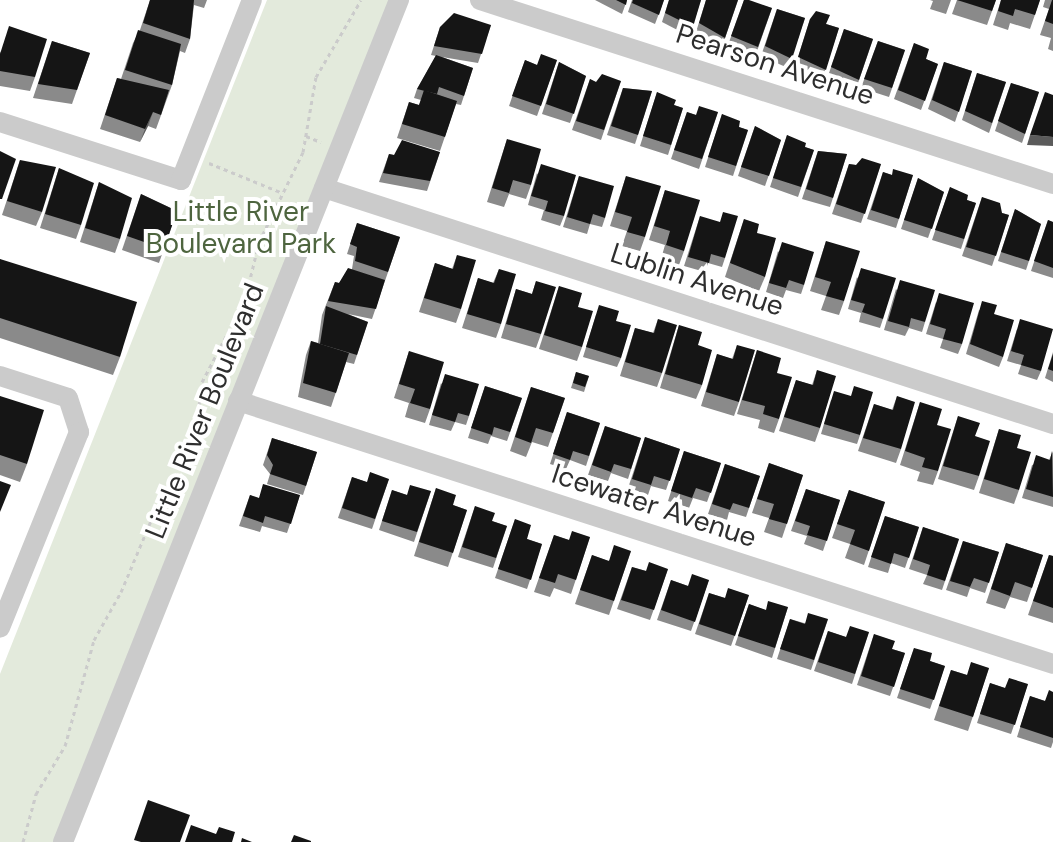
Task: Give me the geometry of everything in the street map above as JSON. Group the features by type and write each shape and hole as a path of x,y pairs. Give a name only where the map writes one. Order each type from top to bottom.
{"street":[{"path":"0,122 181,180 252,0"},
{"name":"Little River Boulevard","path":"63,842 399,0"},
{"name":"Pearson Avenue","path":"480,0 1053,184"},
{"name":"Lublin Avenue","path":"324,188 1053,424"},
{"path":"0,376 68,398 79,432 0,628"},
{"name":"Icewater Avenue","path":"238,401 1053,664"}],"path":[{"path":"23,842 36,794 65,746 94,640 196,429 202,382 245,300 259,242 303,152 316,77 361,0"},
{"path":"204,161 283,193"}],"green space":[{"name":"Little River Boulevard Park","path":"267,0 399,0 63,842 0,842 0,674"}],"building":[{"path":"150,0 194,0 190,39 143,23"},
{"path":"633,0 664,0 659,15 632,3"},
{"path":"669,0 701,0 693,27 665,13"},
{"path":"706,0 738,0 725,38 699,23"},
{"path":"744,0 772,8 758,47 731,36"},
{"path":"957,0 996,0 992,11"},
{"path":"1001,0 1040,0 1035,15 1015,9 1013,16 998,11"},
{"path":"1053,0 1053,24 1045,21"},
{"path":"777,9 805,18 792,59 765,46"},
{"path":"816,11 830,15 826,24 839,28 826,70 798,57 810,19"},
{"path":"454,13 491,25 482,54 434,46 440,27"},
{"path":"9,26 47,39 35,77 0,71 0,54"},
{"path":"844,29 873,39 859,80 831,67"},
{"path":"138,30 181,44 172,85 125,70"},
{"path":"52,41 90,53 77,90 38,84"},
{"path":"878,41 905,50 892,88 864,79"},
{"path":"914,43 929,49 926,59 938,64 925,101 898,90"},
{"path":"541,54 557,60 541,106 512,96 525,60 537,65"},
{"path":"436,55 473,68 464,96 439,87 437,94 417,89"},
{"path":"559,62 586,76 574,114 546,104"},
{"path":"944,62 972,71 959,112 932,100"},
{"path":"977,73 1006,82 992,123 965,111"},
{"path":"602,74 621,81 604,130 576,121 590,79 596,82"},
{"path":"117,78 169,90 161,115 153,112 145,129 105,115"},
{"path":"1011,83 1039,92 1025,134 998,121"},
{"path":"623,88 652,91 638,135 611,126"},
{"path":"424,90 457,101 445,137 402,124 409,102 419,105"},
{"path":"657,92 676,100 674,105 683,108 671,145 643,136"},
{"path":"1045,92 1053,95 1053,137 1030,135"},
{"path":"699,106 718,112 702,159 674,150 687,112 696,115"},
{"path":"722,114 740,121 739,127 748,130 736,166 708,157"},
{"path":"755,126 781,140 769,176 741,167"},
{"path":"787,135 814,150 801,187 773,178"},
{"path":"507,139 541,149 531,185 513,180 509,193 492,188"},
{"path":"402,140 440,152 430,181 383,173 389,154 394,155"},
{"path":"0,151 16,159 2,199 0,199"},
{"path":"818,151 847,154 833,198 806,189"},
{"path":"862,158 881,164 865,214 836,204 849,164 856,165"},
{"path":"20,160 56,167 42,212 7,201"},
{"path":"541,164 576,175 564,216 545,211 548,201 531,196"},
{"path":"59,168 94,183 81,225 45,214"},
{"path":"893,169 913,175 899,219 871,210 883,172 892,175"},
{"path":"579,176 614,186 605,218 593,214 590,224 567,217"},
{"path":"626,176 661,186 645,237 627,232 632,217 615,212"},
{"path":"918,178 944,192 932,229 904,220"},
{"path":"99,182 132,198 120,239 85,228"},
{"path":"950,187 968,195 967,200 976,203 964,239 935,230"},
{"path":"665,190 700,200 684,251 666,245 670,231 654,226"},
{"path":"141,194 177,211 164,249 127,236"},
{"path":"982,197 1000,203 1002,213 1009,215 996,256 966,247"},
{"path":"1015,209 1041,224 1029,261 1001,252"},
{"path":"723,212 738,216 725,258 711,254 709,263 688,257 700,216 720,222"},
{"path":"744,219 759,224 757,233 776,238 765,277 730,263"},
{"path":"1048,220 1053,222 1053,268 1034,261"},
{"path":"357,223 400,237 388,272 355,261 357,247 350,244"},
{"path":"826,241 860,251 844,301 826,296 831,282 815,277"},
{"path":"782,242 814,252 804,285 789,280 786,288 769,283"},
{"path":"457,255 476,260 461,309 424,298 435,263 453,269"},
{"path":"0,259 137,302 120,357 0,318"},
{"path":"348,268 385,280 376,309 328,301 335,282 339,283"},
{"path":"861,268 896,278 883,319 862,312 865,304 851,300"},
{"path":"499,269 516,274 501,324 467,314 478,278 494,283"},
{"path":"900,280 935,290 925,322 911,318 909,327 888,321"},
{"path":"536,281 556,287 541,334 506,324 516,289 532,294"},
{"path":"559,286 582,293 578,307 593,311 582,347 544,335"},
{"path":"939,293 974,303 962,344 943,339 946,329 930,324"},
{"path":"982,301 997,305 994,314 1014,320 1003,357 970,344"},
{"path":"599,305 619,311 616,321 631,325 621,358 586,347"},
{"path":"326,306 368,322 357,355 320,344"},
{"path":"658,319 677,325 662,373 625,362 635,328 654,333"},
{"path":"1020,319 1053,329 1041,371 1021,365 1024,355 1011,351"},
{"path":"679,325 702,332 698,345 712,350 702,385 665,374"},
{"path":"311,341 349,353 336,393 303,383"},
{"path":"737,345 755,350 739,402 706,392 717,354 733,359"},
{"path":"757,350 781,358 777,373 792,377 779,419 763,414 765,406 742,400"},
{"path":"409,351 444,362 430,409 410,403 415,389 399,384"},
{"path":"1053,354 1053,371 1048,369"},
{"path":"817,370 836,376 820,428 784,417 796,380 813,385"},
{"path":"576,372 589,376 585,387 573,383"},
{"path":"445,374 479,384 469,416 458,413 455,422 432,415"},
{"path":"485,386 522,398 510,432 494,427 492,435 471,428"},
{"path":"854,386 873,392 860,435 824,424 834,391 851,396"},
{"path":"531,387 565,398 553,433 536,428 531,443 515,437"},
{"path":"0,396 44,410 27,464 0,455"},
{"path":"897,396 915,402 901,449 863,438 874,404 893,410"},
{"path":"920,402 942,409 937,425 951,429 938,471 922,467 925,458 905,451"},
{"path":"567,412 600,423 589,456 573,451 570,460 553,454"},
{"path":"958,416 980,423 975,436 990,441 979,476 943,466"},
{"path":"605,426 641,438 631,469 614,464 611,472 592,465"},
{"path":"999,429 1021,435 1017,448 1031,452 1019,490 984,479"},
{"path":"645,437 680,449 670,481 654,476 651,485 632,479"},
{"path":"272,438 317,452 306,486 270,474 273,465 267,455"},
{"path":"684,451 721,463 711,493 696,488 692,498 671,491"},
{"path":"1052,451 1053,497 1026,489 1036,455 1050,460"},
{"path":"769,463 803,475 787,524 769,519 774,504 757,499"},
{"path":"725,464 760,476 749,508 733,503 730,510 712,504"},
{"path":"370,472 389,479 375,519 342,508 352,477 367,482"},
{"path":"0,481 11,485 0,512"},
{"path":"263,484 300,495 291,524 265,516 263,523 243,516 250,495 259,498"},
{"path":"410,485 431,491 417,532 382,521 392,490 407,495"},
{"path":"436,488 456,495 453,505 467,510 453,553 419,542"},
{"path":"806,489 840,500 827,541 807,535 810,526 795,521"},
{"path":"849,490 885,502 869,551 850,544 855,530 837,524"},
{"path":"475,506 495,513 492,521 507,526 496,558 462,547"},
{"path":"885,516 919,527 909,558 894,553 891,564 871,557"},
{"path":"515,519 531,525 527,539 542,544 531,580 498,569"},
{"path":"923,527 959,539 945,581 927,575 930,565 913,559"},
{"path":"572,531 590,537 576,580 558,574 555,583 539,578 554,535 569,540"},
{"path":"963,541 999,552 989,583 974,578 970,587 950,581"},
{"path":"1006,543 1043,555 1032,588 1015,582 1010,596 991,589"},
{"path":"614,545 631,551 614,601 580,590 592,555 609,561"},
{"path":"1049,555 1053,556 1053,608 1033,601"},
{"path":"649,562 668,569 654,610 621,600 632,567 646,571"},
{"path":"692,574 709,580 695,622 661,610 671,580 688,586"},
{"path":"728,588 749,595 735,636 699,624 709,593 725,598"},
{"path":"768,601 788,607 775,648 738,636 749,604 766,610"},
{"path":"808,613 828,619 814,660 780,649 790,619 805,624"},
{"path":"850,626 869,632 855,674 818,662 828,631 846,637"},
{"path":"874,634 895,641 892,649 905,653 894,687 861,676"},
{"path":"914,648 932,653 930,661 945,666 934,700 900,689"},
{"path":"971,662 989,668 973,717 939,706 951,670 967,675"},
{"path":"1009,678 1028,684 1015,725 980,714 990,683 1005,688"},
{"path":"1049,690 1053,692 1053,738 1020,727 1030,696 1045,701"},
{"path":"148,800 190,815 180,842 134,840"},
{"path":"191,825 216,834 219,827 235,832 232,842 185,842"},
{"path":"294,835 311,841 311,842 291,842"}]}
